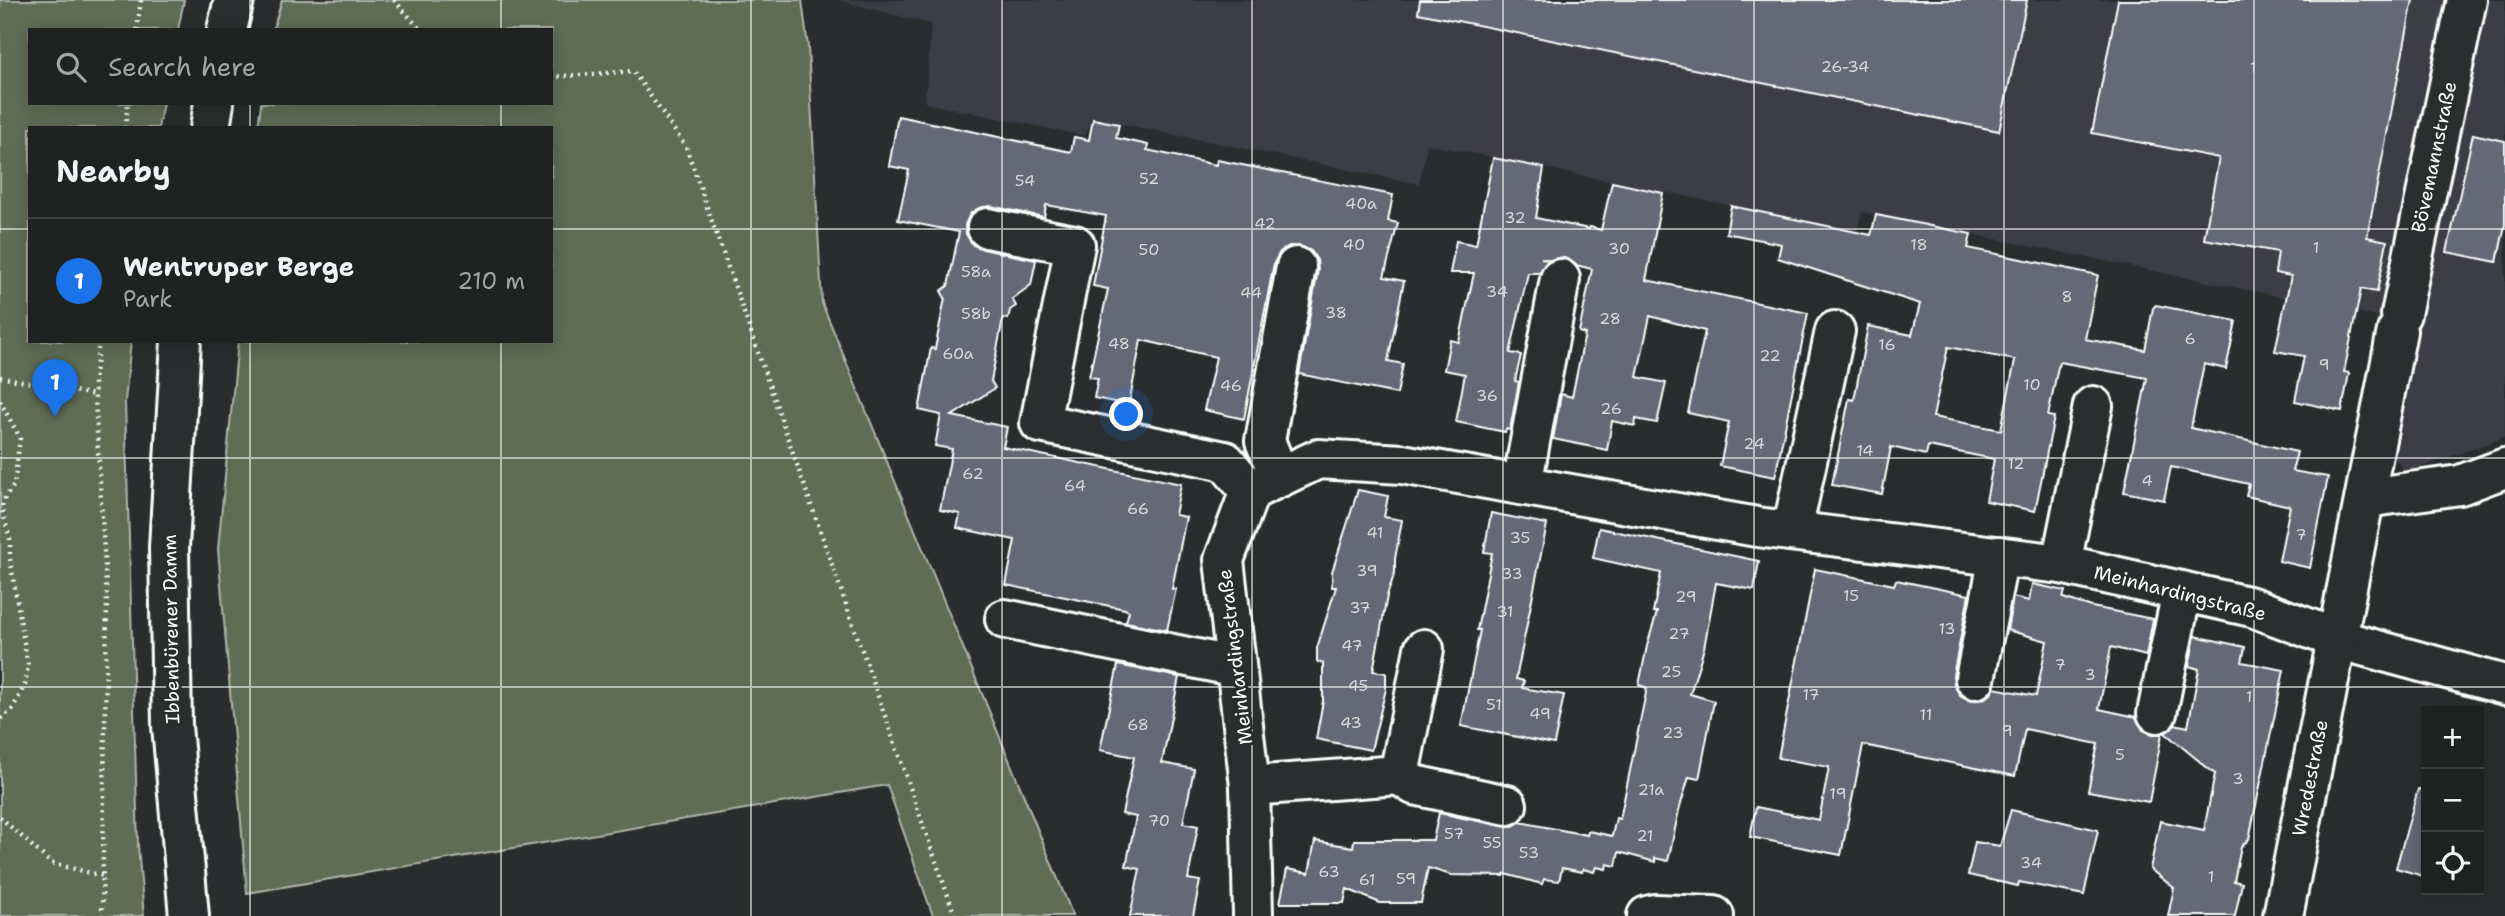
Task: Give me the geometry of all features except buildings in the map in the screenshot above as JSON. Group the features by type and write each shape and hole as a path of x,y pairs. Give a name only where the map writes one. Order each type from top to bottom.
{"street":[{"path":"227,28 234,0"},
{"name":"Bövemannstraße","path":"2399,322 2467,0"},
{"path":"210,126 214,105"},
{"path":"987,228 1075,245 1040,423 1225,461 1265,484 1265,441 1296,267"},
{"path":"1522,485 1560,279"},
{"name":"Wredestraße","path":"2284,916 2399,322"},
{"path":"1791,531 1835,331"},
{"name":"Ibbenbürener Damm","path":"181,343 169,547 172,726 188,916"},
{"path":"2061,564 2093,406"},
{"name":"Meinhardingstraße","path":"1253,916 1250,786 1224,560 1265,484 1318,459 1402,464 1757,527 2061,564 2252,607 2337,639"},
{"path":"2365,498 2460,485 2505,468"},
{"path":"1975,679 1999,556"},
{"path":"2157,713 2182,591"},
{"path":"1005,620 1236,667"},
{"path":"2337,639 2505,685"},
{"path":"1399,775 1424,649"},
{"path":"1250,786 1399,775 1414,785 1507,805"},
{"path":"1647,916 1714,916"}],"path":[{"path":"137,28 141,0"},
{"path":"394,0 419,28"},
{"path":"553,77 633,71 685,147 955,916"},
{"path":"125,126 128,105"},
{"path":"99,343 94,382 107,601 102,916"},
{"path":"0,377 95,395"},
{"path":"0,401 20,438 14,485 3,501 2,510 10,539 10,559 28,666 25,685 12,710 0,719"},
{"path":"0,817 51,863 103,876"}],"shaded area":[{"path":"837,0 2505,0 2505,437 2405,473 2385,443 2411,323 1862,212 1857,231 1427,144 1419,184 1092,118 1085,136 925,103 931,24"}],"green space":[{"path":"0,0 184,0 178,28 28,28 28,105 163,105 158,126 28,126 28,343 131,343 125,402 138,846 144,916 0,916"},
{"path":"282,0 802,0 808,47 822,303 1073,916 933,916 887,785 247,893 218,549 238,343 553,343 553,126 258,126 261,105 553,105 553,28 274,28"}],"place":[{"name":"Wentruper Berge","path":"55,417"}]}
